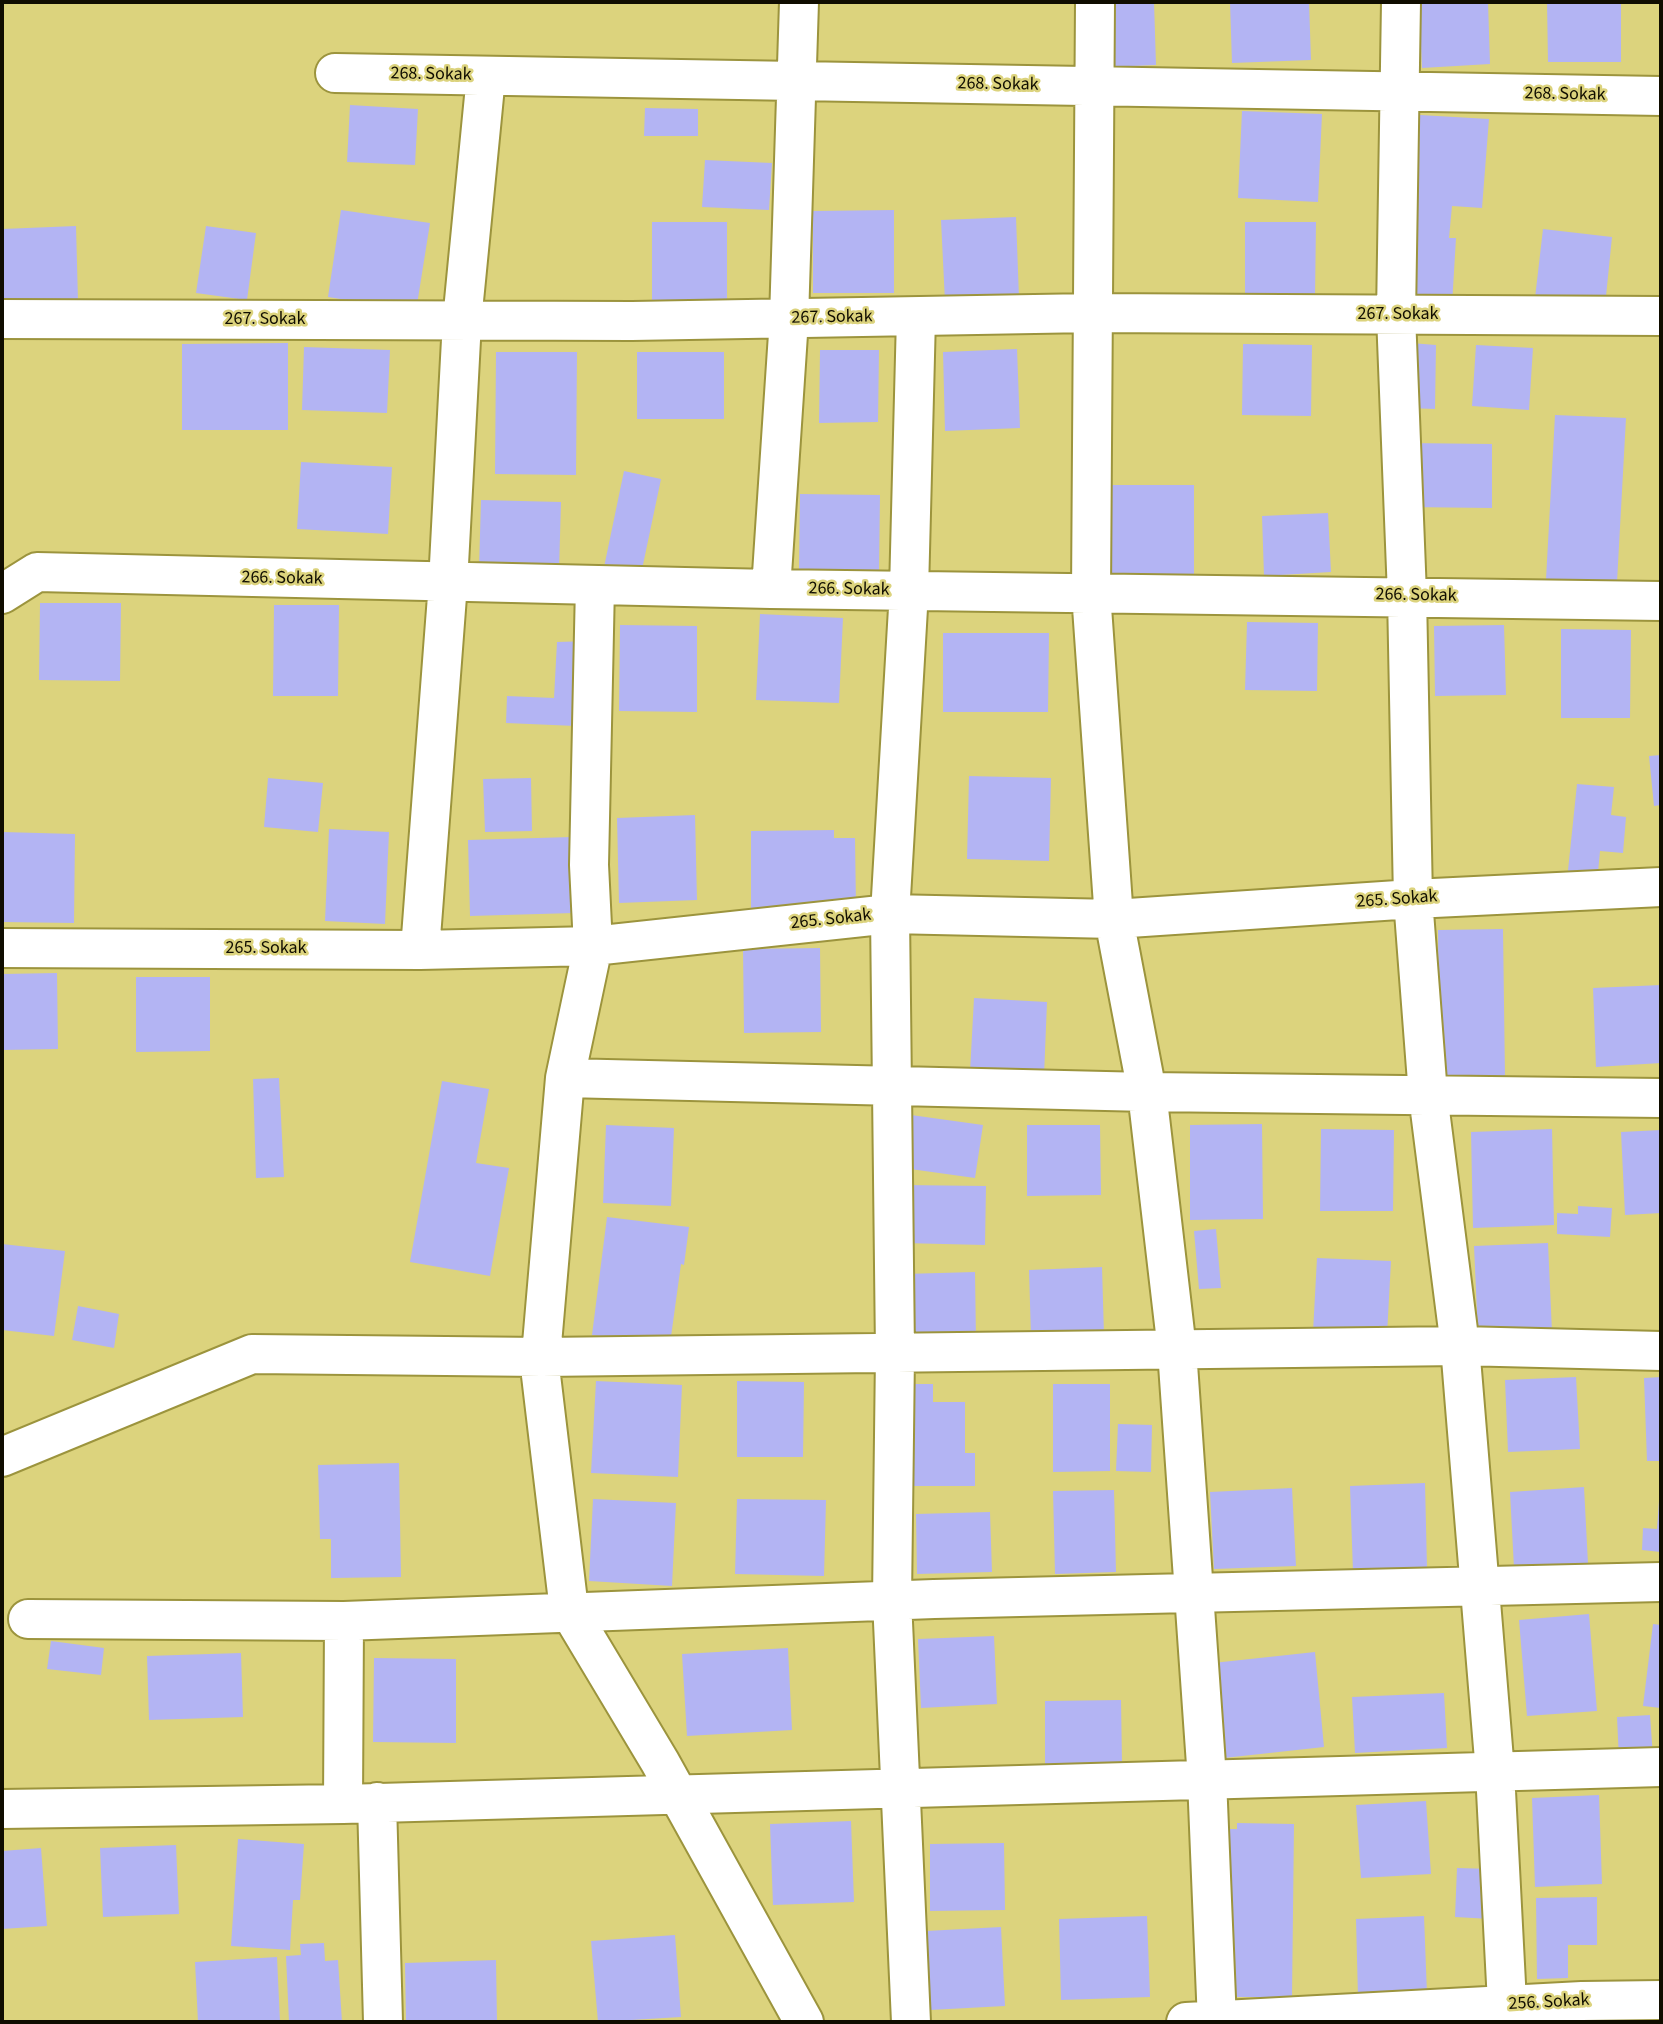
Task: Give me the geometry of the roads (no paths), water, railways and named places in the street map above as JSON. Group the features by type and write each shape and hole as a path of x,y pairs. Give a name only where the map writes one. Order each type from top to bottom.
{"street":[{"path":"771,589 789,319 799,2"},
{"path":"1095,2 1091,593 1114,919 1147,1092 1177,1350 1207,1779 1206,2022"},
{"path":"1401,2 1396,315 1407,595 1413,899 1428,1095 1460,1346 1494,1772 1508,2014"},
{"name":"268. Sokak","path":"335,73 1661,96"},
{"path":"420,950 448,583 462,321 486,76"},
{"name":"267. Sokak","path":"2,319 462,321 789,319 1092,313 1661,316"},
{"path":"911,2022 892,1600 895,1353 890,914 909,591 916,317"},
{"name":"266. Sokak","path":"2,594 37,572 771,589 1407,595 1661,601"},
{"path":"595,585 589,865 593,946 565,1078 540,1367 569,1611 676,1792 804,2022"},
{"name":"265. Sokak","path":"2,948 420,950 593,946 890,914 1114,919 1413,899 1661,887"},
{"path":"565,1078 1147,1092 1661,1098"},
{"path":"2,1457 252,1354 542,1357 1460,1346 1661,1351"},
{"path":"28,1619 344,1621 892,1600 1661,1582"},
{"path":"344,1621 383,2022"},
{"path":"2,1809 360,1803 676,1792 1661,1767"},
{"name":"256. Sokak","path":"1206,2022 1508,2014 1661,2000"}]}
